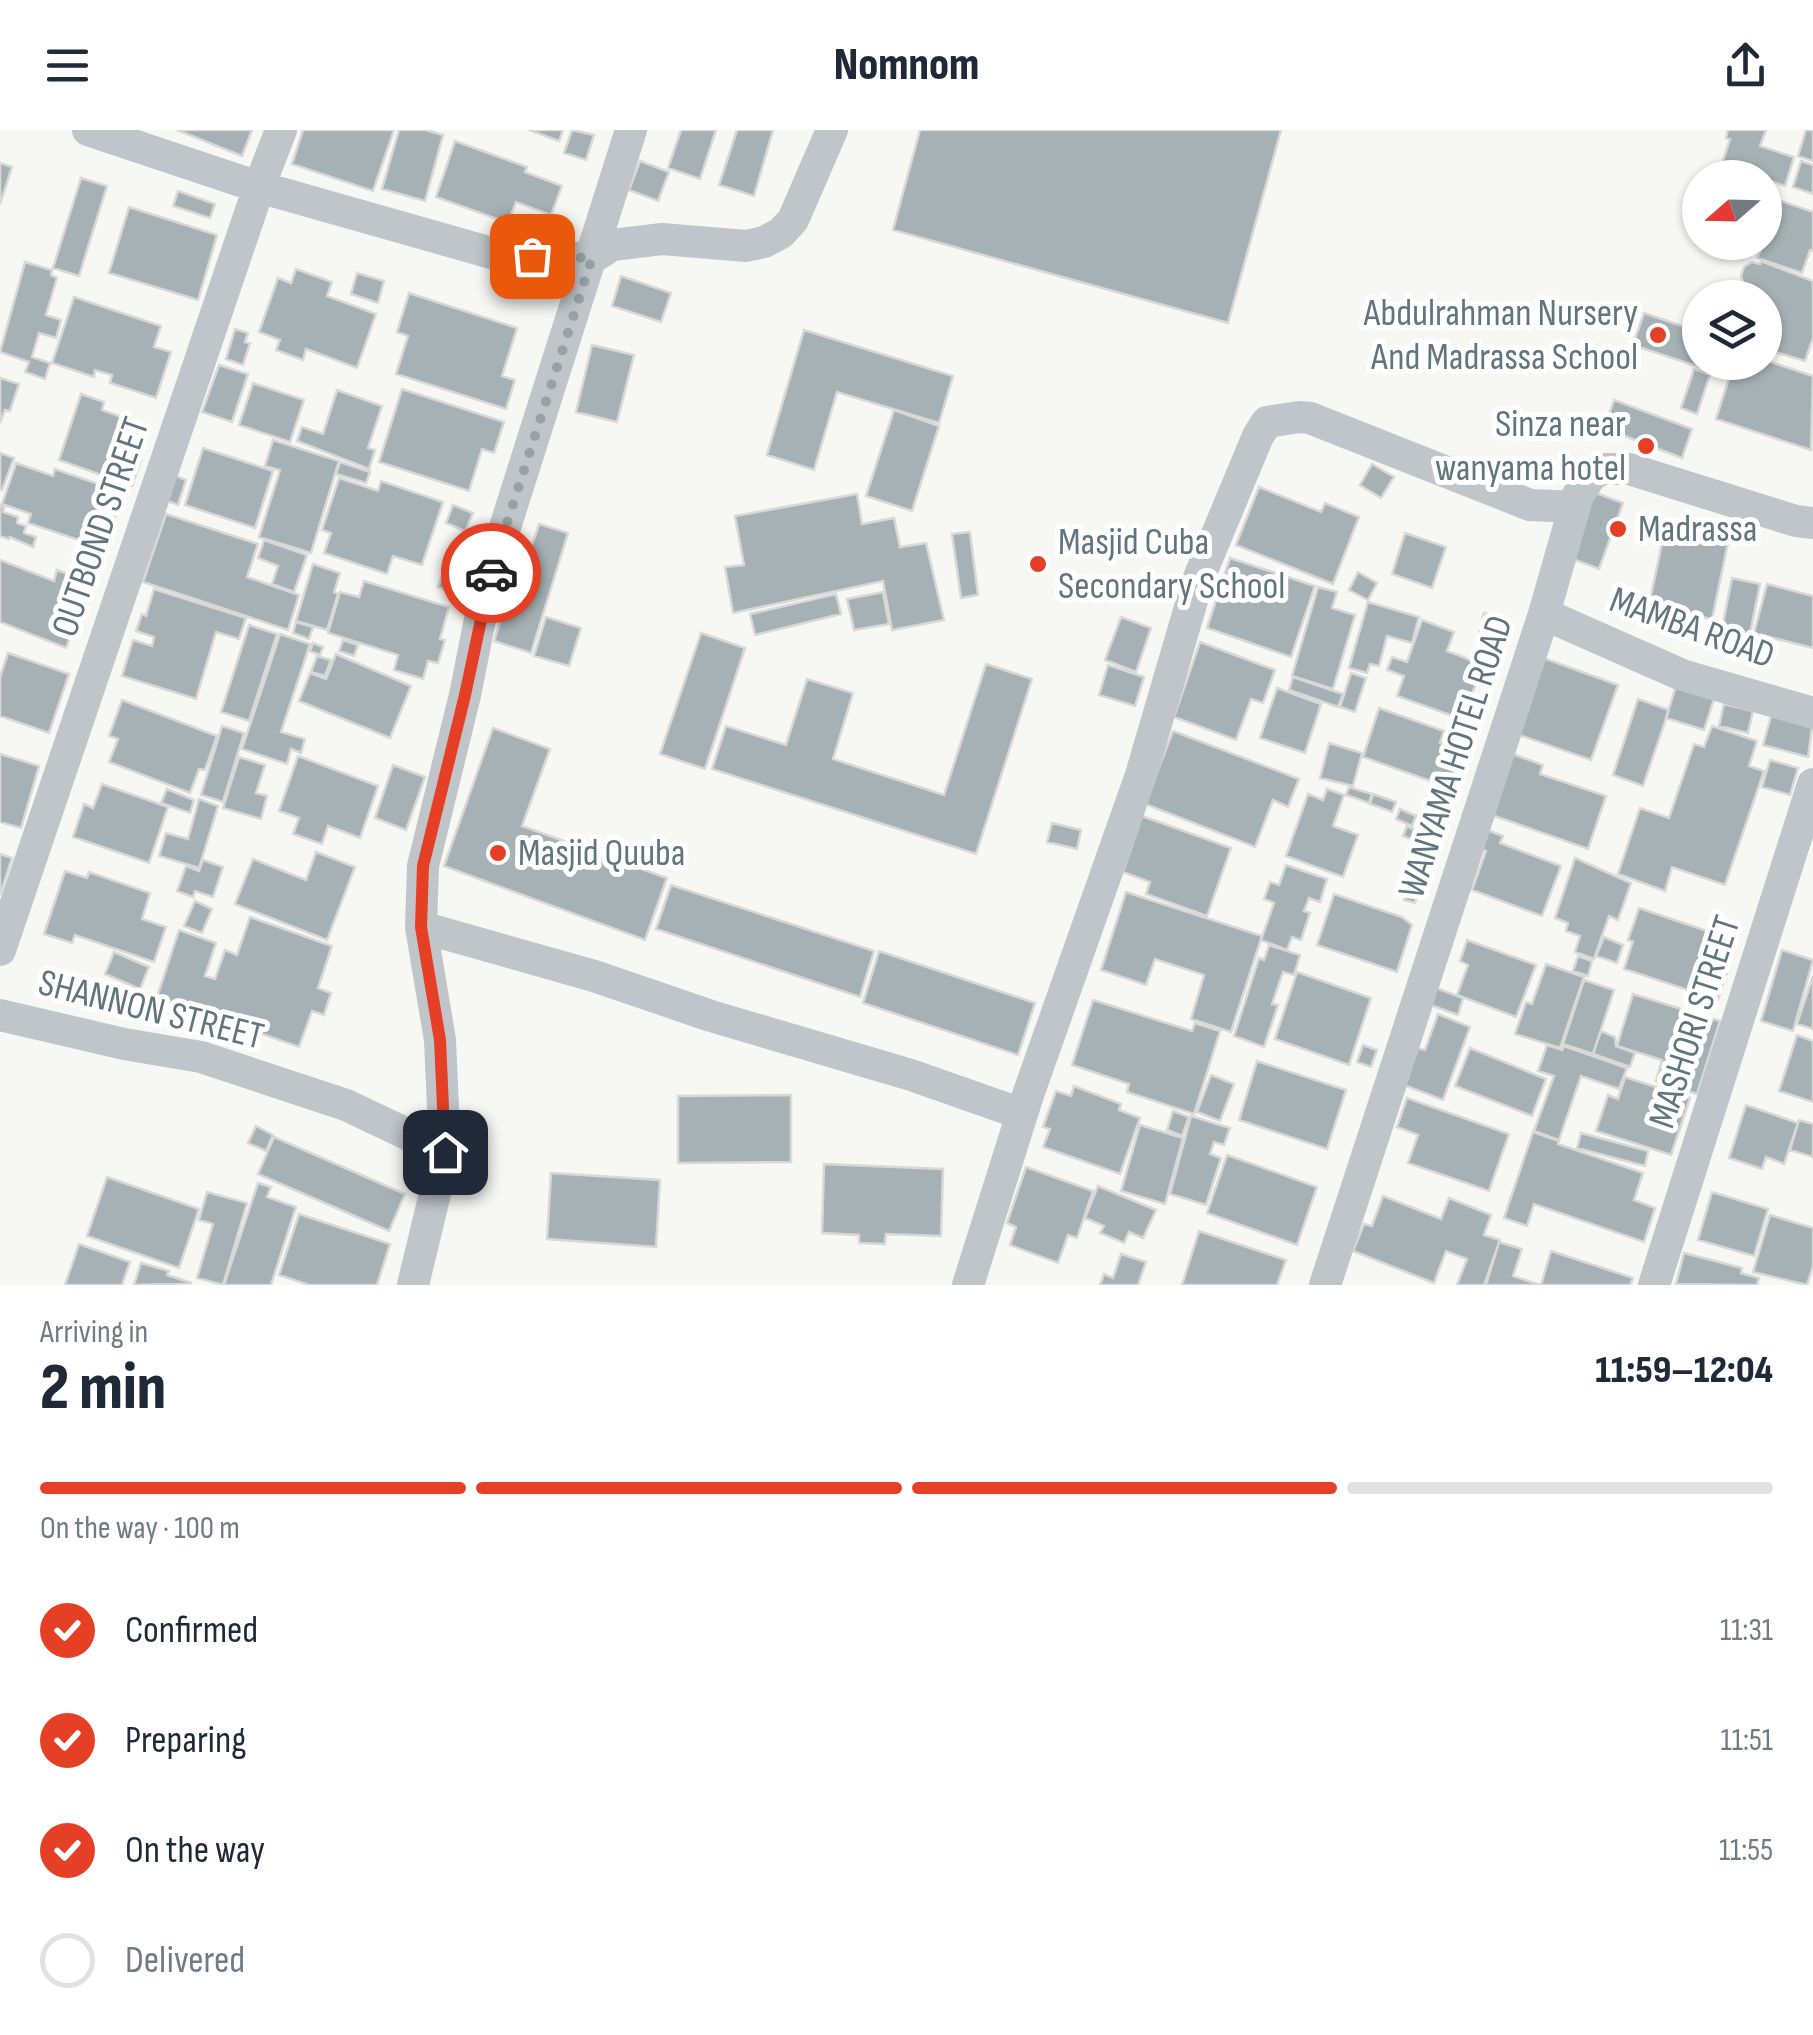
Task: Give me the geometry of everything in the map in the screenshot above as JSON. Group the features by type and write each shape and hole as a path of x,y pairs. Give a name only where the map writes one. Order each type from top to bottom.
{"street":[{"path":"88,130 258,187 502,256 592,258 612,245 662,239 746,246 764,242 780,233 801,203 832,130"},
{"name":"OUTBOND STREET","path":"0,950 258,187 281,130"},
{"path":"413,1285 445,1152 440,1040 421,927 423,866 465,695 487,584 631,130"},
{"path":"968,1285 1095,897 1141,776 1198,580 1267,422 1310,418 1530,505 1575,507"},
{"name":"WANYAMA HOTEL ROAD","path":"1326,1285 1583,484 1592,474 1616,467 1796,522 1813,523"},
{"name":"MAMBA ROAD","path":"1544,614 1682,675 1813,712"},
{"name":"MASHORI STREET","path":"1654,1285 1813,784"},
{"path":"421,927 594,976 1022,1114"},
{"name":"SHANNON STREET","path":"0,1015 124,1044 201,1056 378,1117 445,1152"}],"building":[{"path":"177,130 252,130 242,156"},
{"path":"303,130 394,130 373,191 292,164"},
{"path":"399,130 426,130 443,135 425,201 382,189"},
{"path":"529,130 563,130 559,141"},
{"path":"572,130 594,135 586,160 564,153"},
{"path":"681,130 716,130 700,179 668,168"},
{"path":"737,130 773,130 754,196 719,185"},
{"path":"920,130 1281,130 1228,323 893,230"},
{"path":"1728,130 1766,130 1760,146 1794,157 1785,186 1782,160 1723,160 1730,139 1726,138"},
{"path":"1806,130 1813,130 1813,161 1798,156"},
{"path":"455,141 527,167 525,172 562,186 551,215 516,202 508,223 436,197"},
{"path":"640,161 669,172 658,201 629,190"},
{"path":"1801,161 1813,165 1813,194 1793,187"},
{"path":"0,163 12,167 0,204"},
{"path":"81,178 107,186 79,276 53,268"},
{"path":"178,191 215,204 210,218 173,206"},
{"path":"1782,201 1813,212 1813,251 1810,250 1802,273 1763,260 1782,260"},
{"path":"129,207 217,235 198,300 109,273"},
{"path":"1761,261 1813,281 1813,338 1805,361 1782,354 1782,280 1742,280 1744,267 1752,262"},
{"path":"25,262 52,270 51,275 57,278 46,315 61,320 56,338 39,333 32,357 50,363 45,379 25,372 29,362 0,352"},
{"path":"296,269 332,282 327,296 376,314 357,368 306,349 303,360 276,350 280,340 259,332 278,278 291,283"},
{"path":"357,273 384,281 378,303 351,294"},
{"path":"621,276 671,293 661,322 612,306"},
{"path":"409,293 517,328 502,376 515,380 506,409 396,374 408,336 397,332"},
{"path":"74,297 161,326 154,347 171,352 156,398 110,383 112,375 95,370 94,377 52,363"},
{"path":"1644,313 1682,326 1682,361 1633,345"},
{"path":"235,329 248,333 245,342 250,343 243,365 226,359"},
{"path":"804,330 953,376 939,423 837,392 814,470 767,455"},
{"path":"592,345 634,355 617,422 576,412"},
{"path":"219,365 248,374 232,422 202,412"},
{"path":"1782,366 1813,376 1811,450 1716,419 1728,380 1782,380"},
{"path":"0,378 19,384 10,411 5,410 0,423"},
{"path":"1690,380 1708,380 1697,414 1681,408"},
{"path":"253,383 304,400 290,442 239,425"},
{"path":"402,389 504,422 494,453 482,449 469,491 379,462"},
{"path":"337,390 382,406 368,448 375,450 369,469 297,441 302,427 323,434"},
{"path":"81,394 104,402 102,410 141,424 130,457 141,460 132,486 59,460"},
{"path":"1614,400 1692,429 1682,458 1604,428"},
{"path":"894,410 939,426 912,511 866,496"},
{"path":"273,440 339,461 311,553 259,537 280,470 265,466"},
{"path":"203,448 273,471 255,528 185,505"},
{"path":"0,453 14,458 2,490 0,490"},
{"path":"340,462 370,472 366,483 336,474"},
{"path":"16,463 53,476 55,469 110,488 102,513 115,517 105,549 28,523 31,514 2,504"},
{"path":"1372,464 1394,477 1381,498 1360,485"},
{"path":"168,473 186,480 178,505 159,498"},
{"path":"339,478 378,491 381,481 443,502 422,565 393,556 387,574 324,553 331,533 322,530"},
{"path":"1259,487 1321,512 1325,503 1359,517 1333,584 1236,545"},
{"path":"1588,490 1623,503 1599,569 1565,556"},
{"path":"857,494 862,524 894,518 900,547 926,543 944,620 892,630 883,581 733,613 725,567 744,565 735,516"},
{"path":"0,505 3,512 18,517 17,523 26,526 24,533 36,537 33,547 0,536"},
{"path":"453,505 473,513 465,531 446,523"},
{"path":"166,514 258,544 247,577 299,595 288,630 143,582"},
{"path":"539,524 568,533 531,653 494,641 514,580 520,581"},
{"path":"1666,524 1729,538 1712,619 1649,605"},
{"path":"970,532 978,595 961,598 952,534"},
{"path":"1405,533 1446,547 1432,588 1392,574"},
{"path":"264,540 307,555 294,592 272,584 278,566 258,558"},
{"path":"1230,558 1315,586 1291,657 1207,628"},
{"path":"0,560 54,581 57,570 91,583 66,648 0,622"},
{"path":"448,560 462,565 452,592 438,587"},
{"path":"313,564 340,573 327,630 296,621"},
{"path":"1358,572 1377,583 1368,600 1349,590"},
{"path":"1732,578 1760,584 1749,639 1721,633"},
{"path":"364,581 449,607 438,663 428,661 423,679 394,670 398,655 328,633 340,592 359,597"},
{"path":"1767,584 1813,596 1813,648 1754,633"},
{"path":"1318,587 1337,592 1332,608 1355,615 1333,689 1292,676"},
{"path":"154,589 246,618 239,639 216,632 196,699 122,676 133,640 152,646 154,637 136,631 142,614 146,616"},
{"path":"883,592 889,624 854,630 847,599"},
{"path":"836,594 841,614 755,635 750,614"},
{"path":"1368,602 1419,617 1412,643 1387,636 1379,666 1370,664 1367,673 1349,668"},
{"path":"1484,613 1502,619 1496,638 1479,632"},
{"path":"546,617 581,628 569,666 534,656"},
{"path":"1121,617 1151,628 1136,672 1105,660"},
{"path":"1422,620 1454,632 1447,651 1484,665 1461,719 1397,696 1404,676 1387,670 1392,657 1407,662"},
{"path":"296,622 313,627 309,639 293,633"},
{"path":"249,625 277,634 249,721 221,712"},
{"path":"701,633 745,648 705,769 660,754"},
{"path":"280,634 310,644 281,732 305,739 301,753 291,749 287,764 242,749"},
{"path":"343,640 358,645 354,656 339,651"},
{"path":"1200,642 1275,670 1263,703 1251,699 1236,740 1174,717"},
{"path":"313,643 323,647 320,655 310,651"},
{"path":"8,653 69,674 49,733 0,716 0,677"},
{"path":"336,654 411,686 390,738 299,701 310,673 326,679"},
{"path":"317,656 331,660 325,676 311,672"},
{"path":"1538,656 1618,685 1591,760 1511,732"},
{"path":"986,664 1032,679 976,854 712,769 726,726 786,745 807,679 853,693 833,759 944,795"},
{"path":"1108,665 1144,677 1135,706 1099,695"},
{"path":"1351,673 1366,678 1355,712 1340,707"},
{"path":"1293,677 1343,694 1338,707 1289,690"},
{"path":"1677,683 1715,696 1704,730 1666,718"},
{"path":"1277,688 1321,704 1305,753 1260,738"},
{"path":"1638,699 1669,710 1643,786 1613,775"},
{"path":"122,700 217,736 205,770 199,769 190,793 109,762 118,739 109,736"},
{"path":"1724,704 1753,711 1748,733 1719,726"},
{"path":"1379,708 1444,731 1440,743 1463,751 1450,788 1363,757"},
{"path":"1773,709 1813,721 1808,757 1763,745"},
{"path":"222,726 244,733 223,802 201,795"},
{"path":"1712,726 1757,741 1749,766 1764,771 1725,885 1672,867 1665,891 1618,874 1640,808 1669,818 1694,744 1704,747"},
{"path":"493,728 550,749 522,826 667,878 645,940 444,866"},
{"path":"1173,731 1299,779 1288,807 1273,800 1255,847 1145,804"},
{"path":"1329,743 1362,753 1353,786 1320,778"},
{"path":"1510,753 1543,765 1540,774 1606,796 1588,849 1489,814"},
{"path":"0,754 39,766 21,828 0,822"},
{"path":"298,756 378,786 360,838 328,826 322,844 293,834 299,818 279,811"},
{"path":"239,757 265,765 256,793 267,796 261,819 223,808"},
{"path":"1770,760 1798,768 1790,795 1762,787"},
{"path":"393,765 425,777 406,830 375,818"},
{"path":"102,784 168,807 149,863 73,837 84,804 93,808"},
{"path":"1349,787 1372,794 1369,803 1346,795"},
{"path":"167,789 194,800 190,813 161,803"},
{"path":"1327,789 1344,795 1333,826 1358,835 1343,877 1286,856 1308,794 1323,800"},
{"path":"1373,794 1396,802 1392,812 1370,804"},
{"path":"199,799 218,806 199,868 159,856 166,833 188,839"},
{"path":"1400,809 1416,816 1412,826 1396,819"},
{"path":"1142,816 1231,848 1207,916 1146,894 1150,882 1123,872"},
{"path":"1052,823 1081,830 1077,849 1047,842"},
{"path":"1407,826 1419,832 1415,841 1403,836"},
{"path":"1482,828 1503,836 1500,843 1561,866 1542,916 1472,890 1486,851 1474,846"},
{"path":"1424,835 1435,840 1431,850 1419,845"},
{"path":"316,852 355,867 327,940 235,904 253,859 306,880"},
{"path":"0,854 12,858 0,895"},
{"path":"1575,858 1631,883 1618,920 1609,916 1594,959 1575,952 1580,936 1566,931 1568,923 1555,918"},
{"path":"203,860 223,867 213,897 195,891 193,897 177,891 186,866 199,871"},
{"path":"1286,865 1327,879 1320,902 1309,898 1304,911 1310,913 1301,940 1292,937 1287,950 1261,940 1274,903 1264,899 1270,882 1279,885"},
{"path":"65,871 87,878 89,872 150,893 142,919 166,927 154,962 75,935 72,943 44,934"},
{"path":"1413,871 1424,875 1415,903 1404,900"},
{"path":"671,885 874,951 860,997 656,929"},
{"path":"1126,892 1262,936 1231,1032 1191,1019 1204,975 1155,959 1146,985 1101,970"},
{"path":"1334,894 1402,917 1412,925 1397,972 1317,945"},
{"path":"195,901 212,909 202,933 184,926"},
{"path":"1639,908 1737,941 1718,1000 1624,969 1633,941 1628,940"},
{"path":"250,917 332,946 318,988 331,993 324,1015 312,1011 299,1047 157,997 179,930 216,943 205,976 215,979 225,950 237,955"},
{"path":"1604,937 1623,945 1617,963 1596,956"},
{"path":"1467,940 1536,965 1516,1017 1457,995 1468,965 1460,961"},
{"path":"1269,945 1300,955 1294,975 1283,972 1272,1004 1278,1005 1264,1047 1234,1036 1259,958 1264,960"},
{"path":"1782,950 1813,960 1793,1031 1761,1021"},
{"path":"879,951 1035,1003 1018,1055 863,1003"},
{"path":"114,952 149,967 140,989 105,974"},
{"path":"1578,956 1592,961 1588,976 1573,971"},
{"path":"1546,964 1584,977 1560,1048 1515,1034 1526,1002 1532,1004"},
{"path":"1297,972 1371,998 1349,1065 1275,1039"},
{"path":"1813,976 1813,1029 1797,1024"},
{"path":"1584,980 1614,990 1593,1054 1563,1044"},
{"path":"1431,986 1463,998 1458,1015 1425,1003"},
{"path":"1633,994 1720,1021 1697,1094 1656,1081 1662,1060 1617,1046"},
{"path":"1093,1000 1192,1031 1195,1023 1220,1031 1194,1114 1127,1092 1129,1084 1072,1065"},
{"path":"1438,1014 1470,1027 1443,1100 1404,1085 1418,1048 1425,1050"},
{"path":"1601,1031 1615,1037 1616,1046 1635,1053 1630,1067 1593,1054"},
{"path":"1797,1035 1813,1041 1813,1102 1779,1091"},
{"path":"1363,1045 1377,1050 1371,1067 1357,1062"},
{"path":"1547,1045 1562,1050 1564,1046 1627,1068 1619,1089 1581,1076 1559,1140 1534,1131 1554,1076 1538,1071"},
{"path":"1470,1048 1546,1079 1532,1116 1455,1086"},
{"path":"1257,1061 1346,1090 1327,1149 1239,1120"},
{"path":"1211,1075 1234,1084 1220,1121 1197,1112"},
{"path":"1625,1077 1690,1098 1671,1155 1596,1131 1608,1095 1618,1099"},
{"path":"1074,1086 1121,1104 1119,1110 1140,1118 1120,1174 1043,1147 1050,1129 1043,1127 1056,1091 1071,1096"},
{"path":"791,1095 791,1162 678,1163 678,1096"},
{"path":"1407,1098 1509,1134 1489,1191 1408,1163 1418,1135 1397,1127"},
{"path":"1746,1105 1798,1123 1784,1164 1766,1157 1762,1169 1729,1158"},
{"path":"1173,1111 1189,1117 1182,1136 1167,1130"},
{"path":"1191,1116 1230,1128 1224,1145 1214,1142 1210,1154 1221,1158 1206,1205 1170,1194"},
{"path":"1799,1120 1813,1124 1813,1157 1790,1150"},
{"path":"1140,1125 1183,1138 1165,1204 1121,1191"},
{"path":"256,1126 273,1135 266,1151 248,1143"},
{"path":"1533,1132 1643,1173 1634,1200 1655,1208 1644,1242 1534,1204 1527,1226 1504,1218"},
{"path":"1581,1133 1648,1151 1645,1166 1577,1148"},
{"path":"274,1137 405,1194 389,1231 258,1174"},
{"path":"1227,1155 1317,1187 1297,1245 1207,1213"},
{"path":"824,1164 943,1169 941,1236 886,1234 885,1244 859,1243 859,1235 822,1233"},
{"path":"1026,1167 1093,1191 1077,1238 1068,1235 1058,1263 1010,1245 1016,1227 1007,1223"},
{"path":"551,1173 660,1180 656,1247 547,1239"},
{"path":"107,1177 199,1209 179,1268 87,1236"},
{"path":"258,1183 271,1187 267,1197 296,1207 271,1285 224,1285"},
{"path":"1098,1186 1156,1210 1143,1238 1129,1232 1124,1243 1100,1233 1104,1226 1085,1218"},
{"path":"207,1192 247,1203 223,1285 197,1278 213,1224 199,1220"},
{"path":"1712,1192 1768,1209 1754,1256 1698,1240"},
{"path":"1383,1196 1441,1219 1449,1198 1491,1215 1484,1235 1500,1240 1484,1285 1457,1285 1467,1259 1446,1251 1434,1283 1353,1251 1364,1224 1372,1226"},
{"path":"299,1214 390,1244 377,1285 309,1285 279,1275"},
{"path":"1770,1215 1813,1228 1813,1266 1807,1285 1753,1272"},
{"path":"1199,1231 1286,1260 1277,1285 1182,1285"},
{"path":"1499,1242 1522,1249 1513,1276 1540,1285 1486,1285"},
{"path":"79,1244 130,1262 122,1285 65,1285"},
{"path":"1551,1251 1633,1278 1630,1285 1541,1285"},
{"path":"1684,1253 1742,1268 1741,1273 1759,1278 1757,1285 1676,1284"},
{"path":"1121,1254 1146,1262 1138,1285 1100,1285 1104,1274 1113,1278"},
{"path":"141,1263 169,1271 167,1275 192,1283 134,1285"}],"way so far":[{"path":"491,573 592,258 532,256"}],"place":[{"name":"Abdulrahman Nursery And Madrassa School","path":"1658,335"},
{"name":"Sinza near wanyama hotel","path":"1646,446"},
{"name":"Madrassa","path":"1618,529"},
{"name":"Masjid Cuba Secondary School","path":"1038,564"},
{"name":"Masjid Quuba","path":"498,853"}],"route":[{"path":"445,1152 440,1040 421,927 423,866 491,573"}]}
